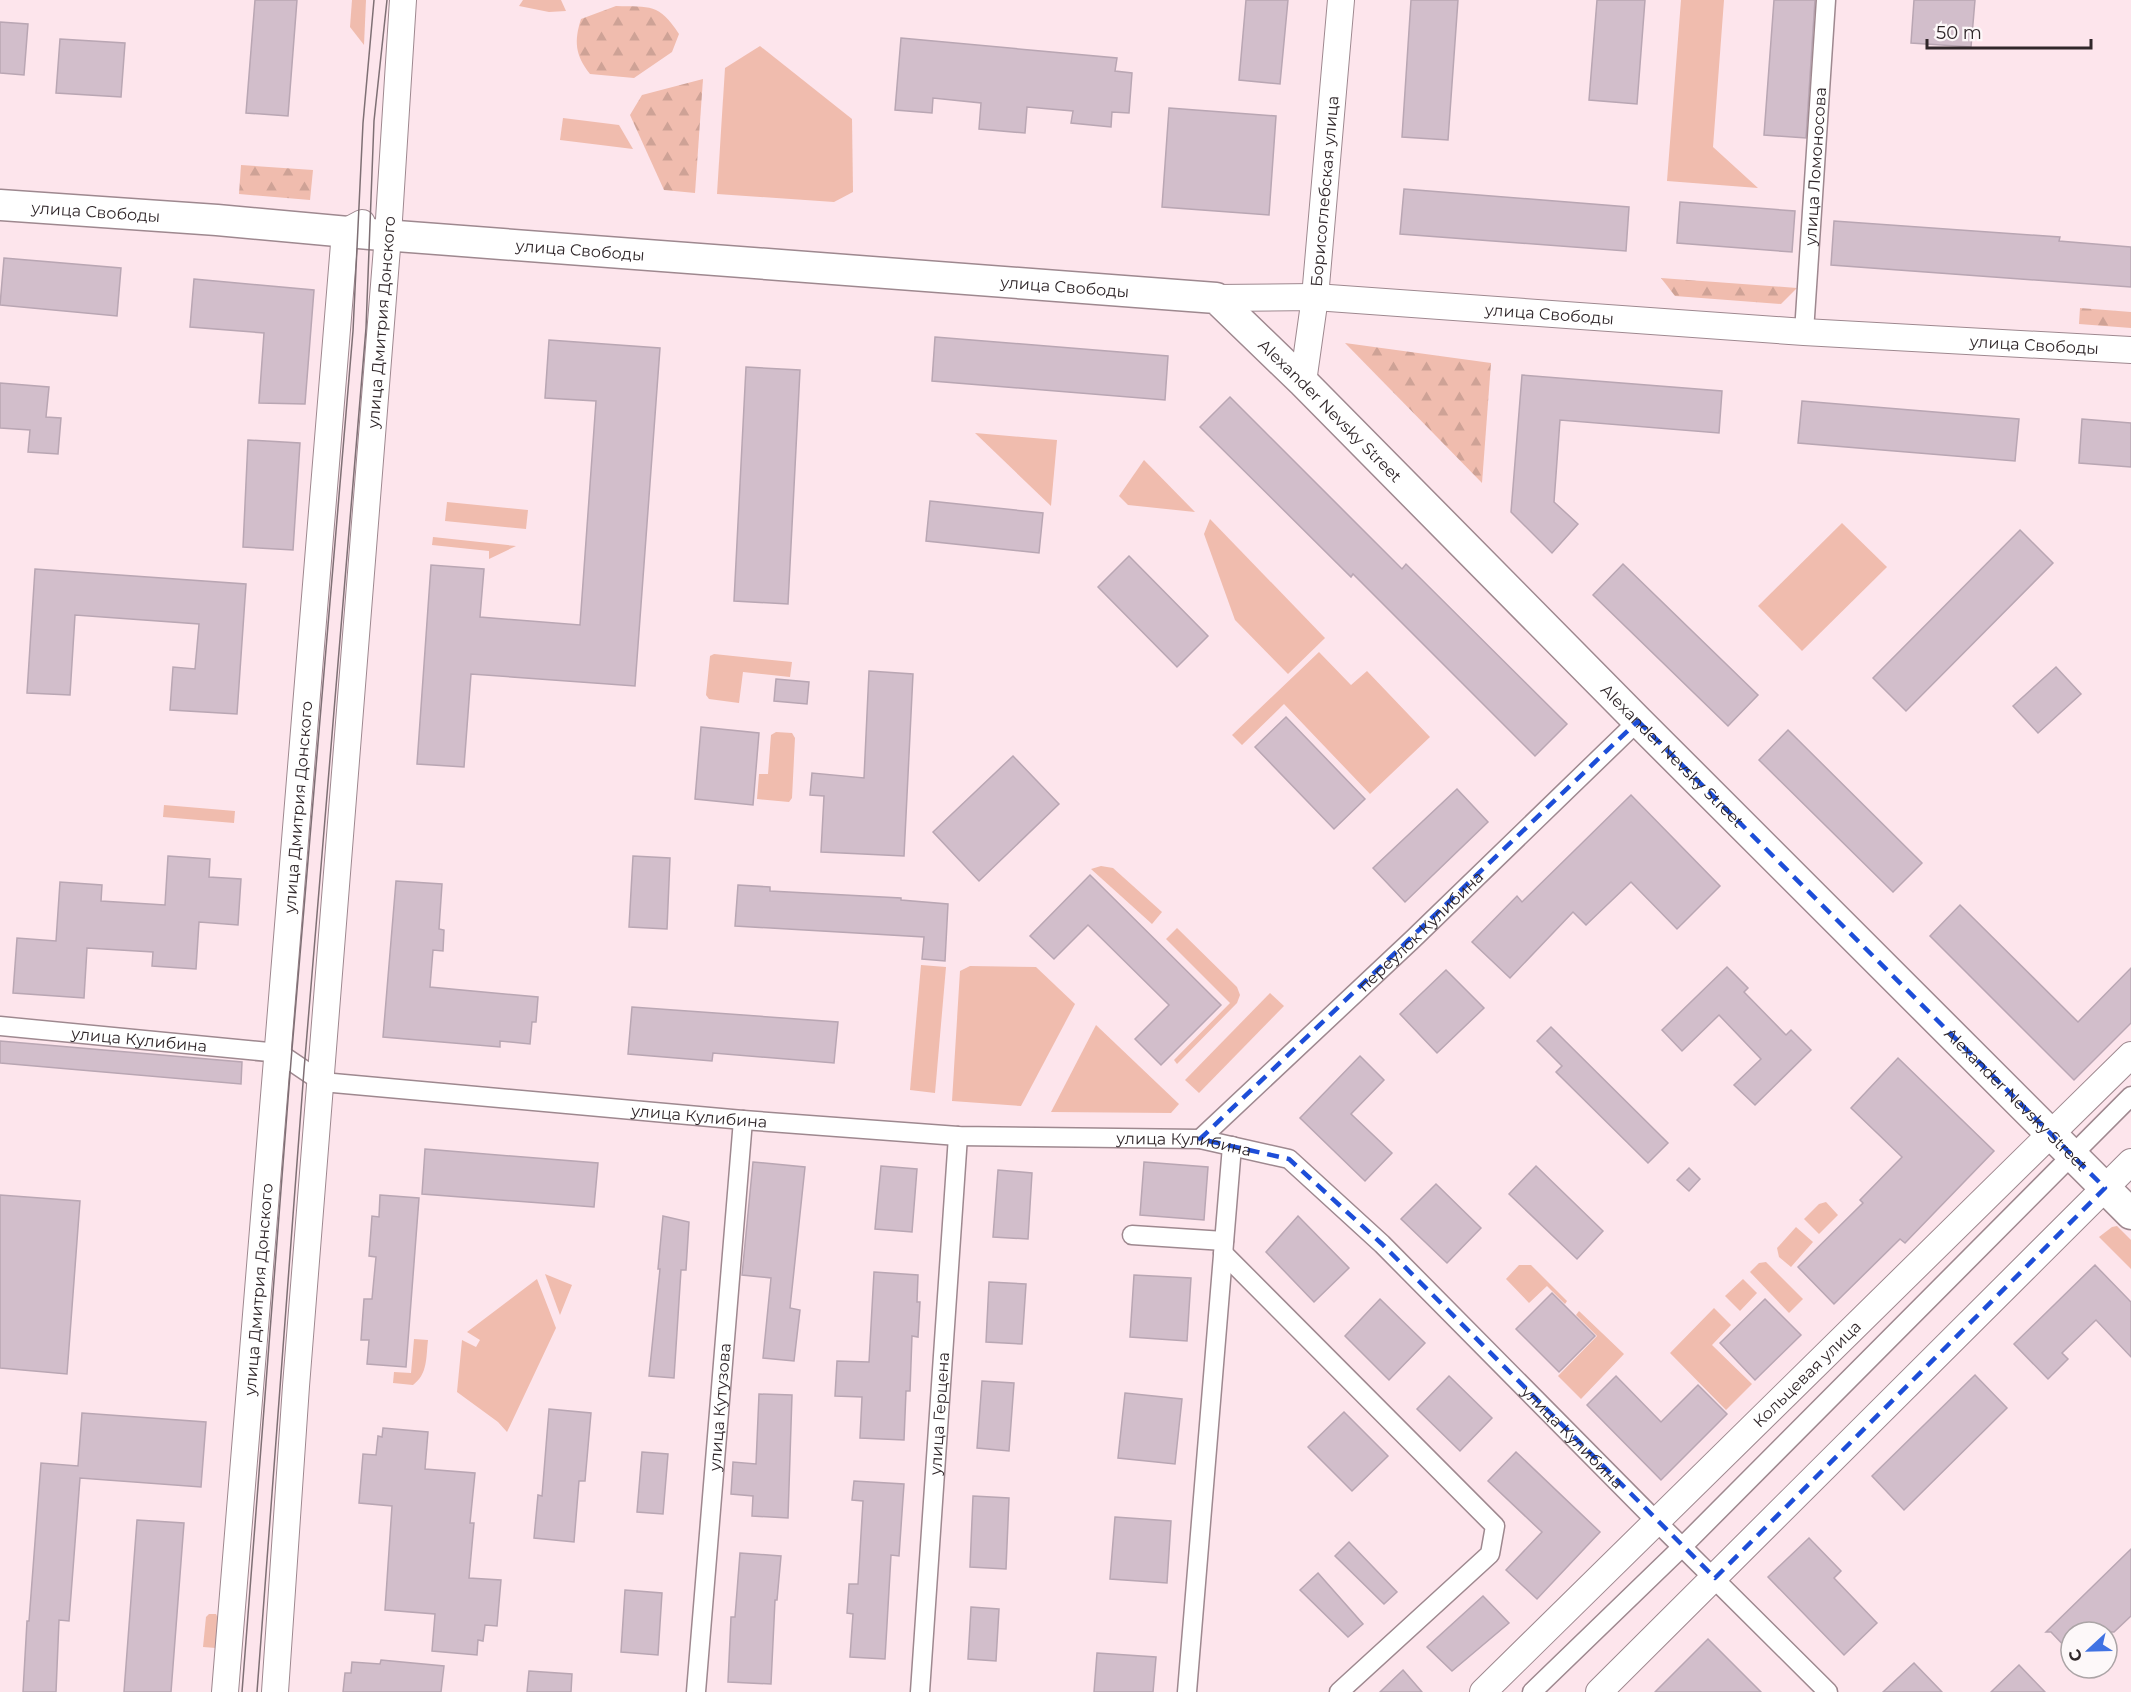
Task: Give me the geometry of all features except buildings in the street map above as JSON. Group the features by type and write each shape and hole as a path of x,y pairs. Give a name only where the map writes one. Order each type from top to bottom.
{"main road":[{"name":"улица Свободы","path":"0,205 206,219 345,232 389,223 1216,298"},
{"name":"Alexander Nevsky Street","path":"1216,298 1303,381 1638,721 2131,1214"}],"street":[{"name":"улица Дмитрия Донского","path":"274,1692 293,1420 322,1082 389,223 403,0"},
{"name":"Борисоглебская улица","path":"1303,381 1315,297 1341,0"},
{"name":"улица Ломоносова","path":"1804,332 1826,0"},
{"name":"улица Дмитрия Донского","path":"225,1692 345,232"},
{"name":"улица Свободы","path":"1216,298 1315,297 1804,332 2131,350"},
{"name":"переулок Кулибина","path":"1200,1139 1413,939 1638,721"},
{"name":"улица Кулибина","path":"0,1026 279,1053"},
{"path":"279,1053 322,1082"},
{"name":"Кольцевая улица","path":"1483,1692 1657,1522 2061,1144 2131,1055"},
{"name":"улица Кулибина","path":"322,1082 743,1120 958,1136 1200,1139 1289,1159 1382,1244 1828,1692"},
{"path":"1532,1692 1682,1547 2061,1144 2131,1096"},
{"name":"улица Кутузова","path":"696,1692 743,1120"},
{"name":"улица Герцена","path":"920,1692 958,1136"},
{"path":"1187,1692 1232,1146"},
{"path":"1599,1692 2131,1162"},
{"path":"1132,1235 1223,1247 1495,1526 1490,1554 1339,1692"}],"highlighted area":[{"path":"1638,721 2105,1188 1715,1578 1382,1244 1289,1159 1200,1139"}],"green space":[{"path":"352,0 366,0 364,45 350,27"},
{"path":"523,0 561,0 566,11 549,12 519,6"},
{"path":"1681,0 1724,0 1713,147 1758,188 1667,181"},
{"path":"616,6 653,9 666,17 679,34 672,52 634,78 590,74 577,48 577,34 581,19"},
{"path":"760,46 852,119 853,192 834,202 717,194 725,68"},
{"path":"703,79 695,193 664,190 630,115 642,95"},
{"path":"563,118 619,125 633,149 560,140"},
{"path":"241,165 313,170 310,200 239,194"},
{"path":"1661,278 1797,288 1781,304 1675,296"},
{"path":"2080,308 2131,312 2131,328 2079,324"},
{"path":"1345,343 1491,363 1482,483"},
{"path":"975,433 1057,440 1051,506"},
{"path":"1144,460 1195,512 1128,505 1119,496"},
{"path":"447,502 528,510 526,529 445,521"},
{"path":"1210,519 1325,638 1288,674 1235,620 1204,534"},
{"path":"1842,523 1887,567 1802,651 1758,606"},
{"path":"433,537 516,546 489,559 489,551 432,545"},
{"path":"1319,652 1351,685 1367,671 1430,737 1370,794 1284,704 1242,745 1232,735"},
{"path":"714,654 792,662 790,677 743,672 739,703 709,699 706,695 710,656"},
{"path":"776,732 792,733 795,738 792,798 789,802 757,799 759,774 768,774 771,735"},
{"path":"164,805 235,811 234,823 163,817"},
{"path":"1101,866 1113,868 1162,912 1152,924 1091,869"},
{"path":"1177,928 1237,987 1240,995 1237,1003 1177,1064 1174,1060 1230,1003 1166,939"},
{"path":"921,965 946,967 935,1093 910,1090"},
{"path":"970,966 1036,967 1075,1004 1021,1106 952,1101 960,971"},
{"path":"1270,993 1284,1006 1199,1093 1185,1080"},
{"path":"1096,1025 1179,1104 1171,1113 1051,1112"},
{"path":"1826,1202 1838,1215 1819,1234 1804,1219 1819,1204"},
{"path":"2117,1226 2131,1240 2131,1269 2099,1237"},
{"path":"1796,1227 1813,1242 1791,1267 1779,1257 1777,1248"},
{"path":"1766,1262 1803,1299 1789,1313 1750,1272 1759,1263"},
{"path":"1519,1265 1531,1265 1567,1301 1565,1304 1547,1286 1529,1303 1506,1279"},
{"path":"545,1274 572,1285 560,1315"},
{"path":"537,1279 556,1328 507,1432 498,1422 457,1392 462,1340 476,1347 480,1340 467,1332"},
{"path":"1743,1279 1757,1293 1740,1311 1725,1296"},
{"path":"1714,1308 1731,1325 1712,1345 1752,1384 1726,1410 1670,1353"},
{"path":"1579,1311 1624,1354 1581,1399 1558,1376 1597,1336 1576,1315"},
{"path":"414,1339 428,1340 424,1370 413,1385 393,1383 394,1372 411,1373"},
{"path":"209,1614 216,1614 218,1618 216,1648 203,1647 206,1617"}],"tram line":[{"path":"242,1692 291,1061 353,331 363,123 374,0"},
{"path":"257,1692 304,1070 366,328 374,121 387,0"}]}
